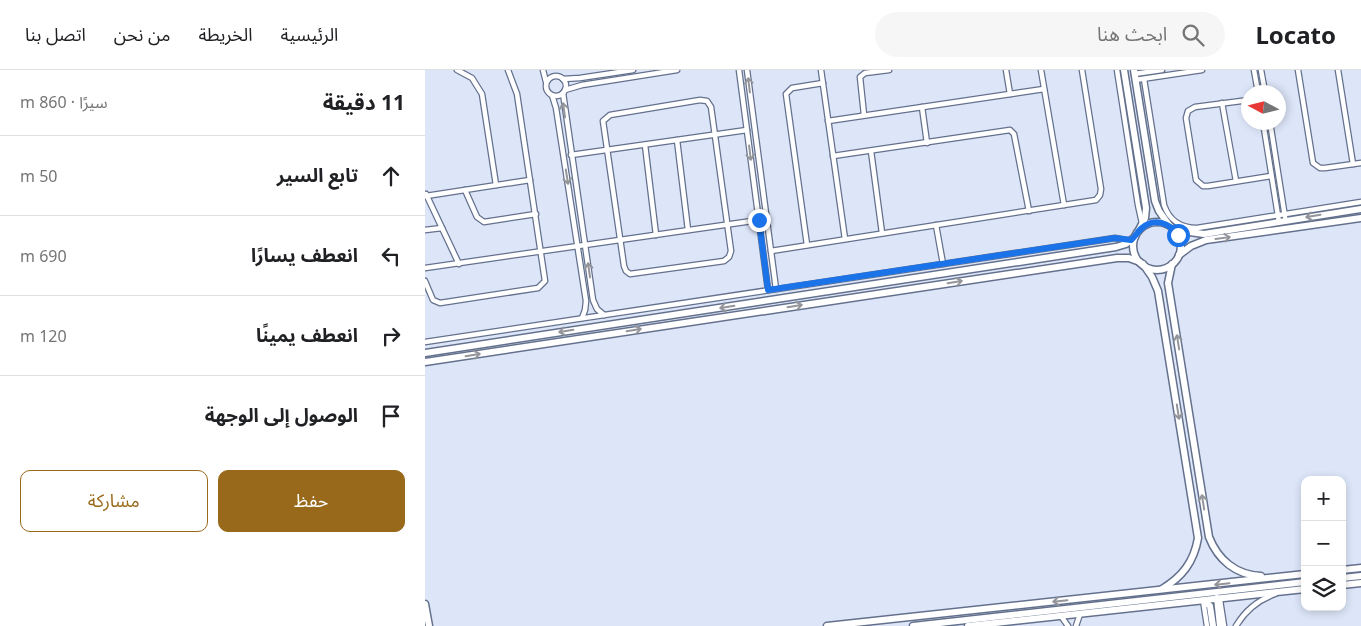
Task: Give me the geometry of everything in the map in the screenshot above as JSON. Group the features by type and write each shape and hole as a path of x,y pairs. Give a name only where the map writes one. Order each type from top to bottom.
{"street":[{"path":"457,70 472,78 482,94 496,185"},
{"path":"425,281 433,300 440,304 539,288 544,284 545,279 536,214 517,94 508,70"},
{"path":"543,70 547,82"},
{"path":"551,70 556,76 563,79 633,70"},
{"path":"552,95 556,96 582,85 677,70"},
{"path":"739,70 768,290"},
{"path":"747,70 775,289"},
{"path":"821,70 845,239"},
{"path":"864,115 861,75 889,70"},
{"path":"1006,70 1010,94"},
{"path":"1041,70 1064,205"},
{"path":"771,250 1096,200 1101,194 1082,70"},
{"path":"1117,70 1141,227"},
{"path":"425,353 1116,247 1133,239 1141,227 1145,213 1145,202 1124,70"},
{"path":"1134,75 1142,72 1162,70"},
{"path":"1134,75 1144,79 1202,70"},
{"path":"1254,70 1257,85"},
{"path":"1261,70 1264,85"},
{"path":"1298,70 1313,162 1321,168 1361,163"},
{"path":"1338,70 1353,164"},
{"path":"1134,75 1155,201 1162,216 1175,230 1180,240 1179,256"},
{"path":"556,76 550,77 546,88 552,95 556,108 586,301 582,318"},
{"path":"563,79 566,85 564,91 571,155 593,300 597,309 604,315"},
{"path":"1144,79 1164,205 1171,218 1185,227 1197,228 1361,209"},
{"path":"1256,81 1263,80"},
{"path":"807,245 786,94 792,88 823,83"},
{"path":"828,121 1044,89"},
{"path":"700,100 707,101 711,107 731,251 726,260 633,274 628,273 625,269 619,240 606,150 602,123 608,116 700,100"},
{"path":"1241,101 1195,107 1186,114 1195,176 1199,184 1203,186 1271,176"},
{"path":"1222,103 1236,181"},
{"path":"922,107 927,143"},
{"path":"833,156 927,143 1007,129 1011,130 1014,134 1029,211"},
{"path":"571,155 747,130"},
{"path":"1264,130 1271,176 1282,218"},
{"path":"1271,130 1282,218"},
{"path":"677,140 688,230"},
{"path":"645,145 656,235"},
{"path":"871,151 882,233"},
{"path":"459,264 426,194 530,180"},
{"path":"465,190 477,217 482,221 487,222 536,214"},
{"path":"1175,230 1204,234 1361,202"},
{"path":"425,362 1107,259 1123,258 1151,268 1160,269 1172,264 1191,246 1206,240 1361,218"},
{"path":"425,268 759,220"},
{"path":"1141,227 1161,222 1169,225"},
{"path":"936,225 943,264"},
{"path":"425,230 441,228"},
{"path":"425,342 1115,238 1133,239"},
{"path":"1133,239 1134,250 1156,286 1197,532 1197,544 1189,564 1175,581 1159,590"},
{"path":"1172,264 1168,284 1208,532 1216,552 1231,567 1246,574 1274,578"},
{"path":"1156,286 1161,282 1168,284"},
{"path":"1197,532 1203,535 1208,532"},
{"path":"1346,569 1361,568"},
{"path":"1346,569 1352,573 1346,578"},
{"path":"827,626 1301,575"},
{"path":"1346,578 1361,579"},
{"path":"1346,584 1361,579"},
{"path":"968,626 1080,614 1202,597 1222,591 1301,582"},
{"path":"913,626 1202,597 1218,599 1301,590"},
{"path":"1215,621 1218,599 1222,591"},
{"path":"1236,626 1246,612 1255,604 1280,592"},
{"path":"1202,597 1209,604 1215,621 1220,626"},
{"path":"1202,597 1207,626"},
{"path":"1218,599 1224,626"},
{"path":"425,604 429,626"},
{"path":"1076,626 1080,614"},
{"path":"1061,616 1068,626"}],"route":[{"path":"759,220 768,290 1119,237 1131,240 1147,224 1156,222 1169,225 1178,235"}]}
